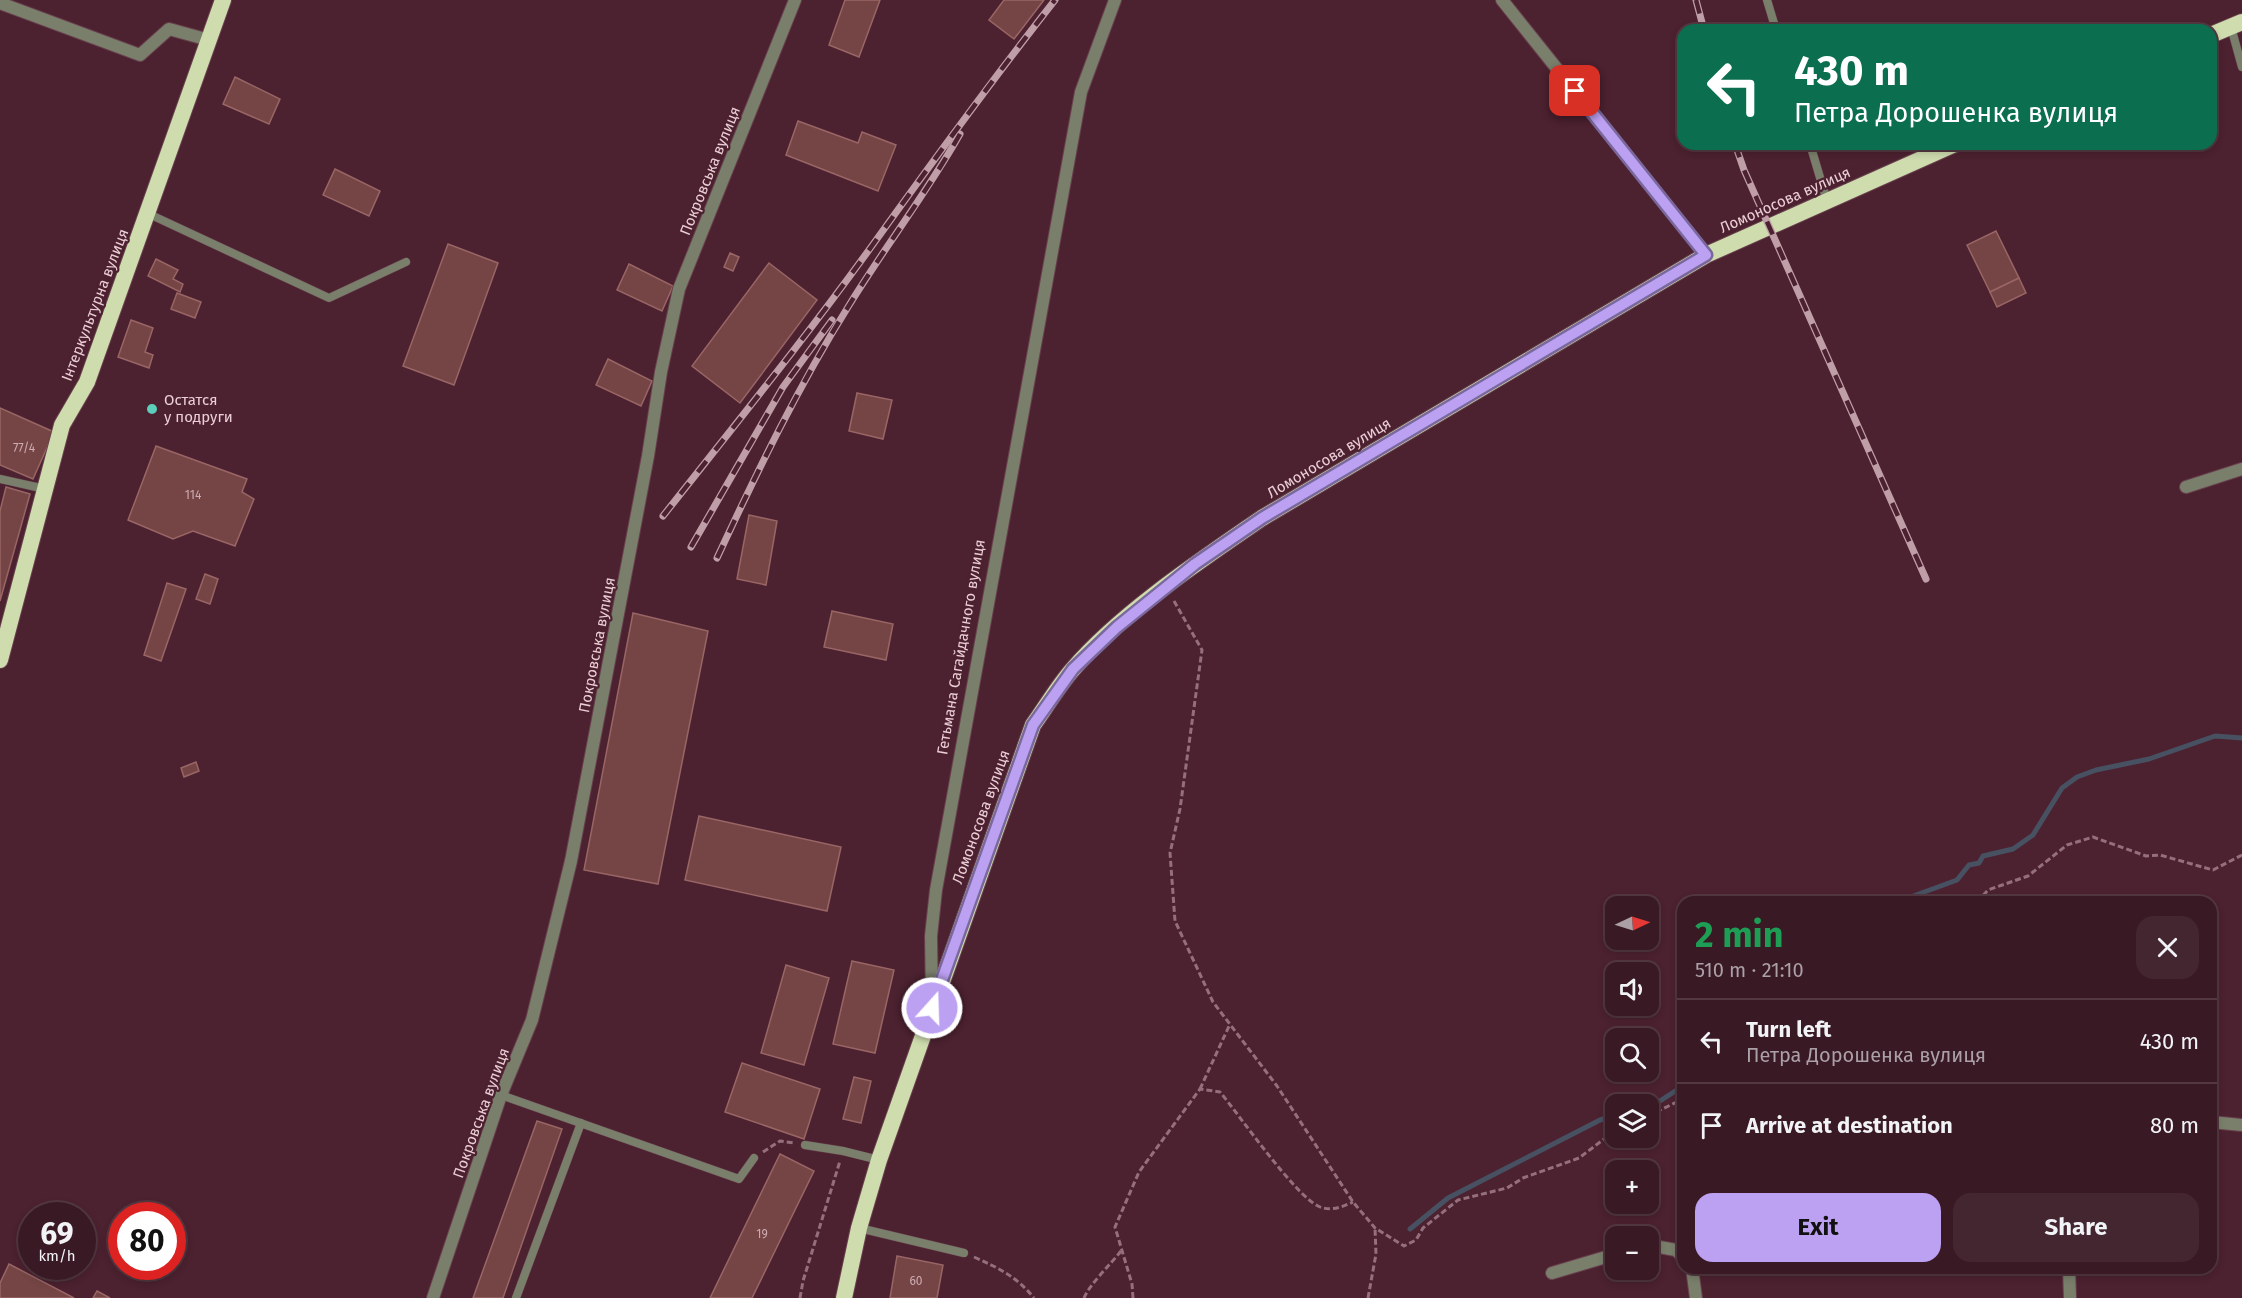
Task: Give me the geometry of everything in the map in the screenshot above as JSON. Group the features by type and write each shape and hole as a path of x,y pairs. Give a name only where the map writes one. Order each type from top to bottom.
{"highway":[{"name":"Інтеркультурна вулиця","path":"0,660 62,425 87,382 149,214 223,0"},
{"path":"2217,33 2237,25"},
{"name":"Ломоносова вулиця","path":"932,1008 1033,725 1073,669 1117,627 1195,564 1262,518 1706,255 1942,150"},
{"name":"Гетьмана Сагайдачного вулиця","path":"844,1298 859,1228 879,1160 932,1008"}],"street":[{"name":"Покровська вулиця","path":"433,1298 501,1095 532,1020 571,861 648,456 661,372 679,289 795,0"},
{"name":"Гетьмана Сагайдачного вулиця","path":"932,1008 931,936 936,890 1035,336 1081,92 1115,0"},
{"path":"1502,0 1706,255"},
{"path":"0,3 140,55 169,29 209,40"},
{"path":"2186,487 2242,469"},
{"path":"2217,1123 2242,1125"},
{"path":"1659,1247 1677,1251"},
{"path":"1552,1273 1605,1257"},
{"path":"1693,1274 1696,1298"},
{"path":"2069,1274 2070,1298"}],"lane":[{"path":"1767,0 1774,24"},
{"path":"2237,25 2242,67"},
{"path":"1812,150 1827,201"},
{"path":"149,214 328,298 406,262"},
{"path":"0,479 45,489"},
{"path":"501,1095 739,1179 754,1158"},
{"path":"516,1298 581,1123"},
{"path":"805,1145 879,1160"},
{"path":"859,1228 964,1253"}],"path":[{"path":"1167,587 1202,650 1180,809 1170,853 1175,921 1213,1002 1312,1138 1353,1202 1375,1228 1404,1246 1416,1240 1423,1227 1458,1200 1508,1188 1523,1178 1579,1158 1605,1138"},
{"path":"1983,896 1988,891 2028,876 2067,845 2093,837 2146,856 2160,855 2213,870 2242,855"},
{"path":"1132,1298 1132,1284 1115,1227 1139,1172 1200,1089 1230,1024"},
{"path":"1200,1089 1220,1092 1299,1191 1318,1206 1336,1210 1353,1202"},
{"path":"1659,1110 1677,1101"},
{"path":"754,1158 780,1141"},
{"path":"801,1298 803,1281 843,1151"},
{"path":"1368,1298 1376,1254 1375,1228"},
{"path":"1084,1298 1088,1288 1101,1277 1121,1251"},
{"path":"964,1253 1004,1270 1020,1282 1034,1298"}],"building":[{"path":"845,0 880,0 859,57 829,45"},
{"path":"1004,0 1044,0 1014,39 989,20"},
{"path":"235,77 280,99 269,124 223,104"},
{"path":"798,121 858,143 862,132 896,145 878,191 786,155"},
{"path":"335,169 380,191 369,216 323,195"},
{"path":"1996,231 2019,278 1990,292 1967,245"},
{"path":"448,244 498,263 454,385 403,366"},
{"path":"730,253 739,257 733,271 724,267"},
{"path":"156,259 178,270 173,279 183,284 180,292 148,276"},
{"path":"769,263 817,300 740,403 692,366"},
{"path":"629,264 673,286 662,311 617,290"},
{"path":"2019,278 2026,293 1997,307 1990,292"},
{"path":"177,293 201,302 195,318 171,309"},
{"path":"131,320 153,328 145,352 153,355 149,368 118,357"},
{"path":"608,359 652,381 641,406 596,385"},
{"path":"857,393 892,400 883,439 849,431"},
{"path":"0,408 54,432 33,479 0,465"},
{"path":"156,446 247,479 242,492 254,499 235,546 193,531 173,539 128,520"},
{"path":"6,487 30,494 0,601 0,511"},
{"path":"749,515 777,521 766,585 737,579"},
{"path":"205,574 218,579 210,604 196,599"},
{"path":"167,583 186,589 161,661 144,655"},
{"path":"832,611 893,624 886,660 824,647"},
{"path":"633,613 708,631 658,884 584,870"},
{"path":"196,762 199,771 184,777 181,768"},
{"path":"699,816 841,847 827,911 685,880"},
{"path":"852,961 894,970 875,1053 833,1044"},
{"path":"786,965 829,978 804,1065 761,1053"},
{"path":"742,1063 820,1089 804,1139 725,1112"},
{"path":"854,1077 871,1081 861,1123 843,1119"},
{"path":"537,1121 562,1129 503,1298 473,1298"},
{"path":"780,1154 814,1171 752,1298 710,1298"},
{"path":"897,1256 943,1265 937,1298 890,1298"},
{"path":"9,1264 18,1269 18,1280 40,1280 74,1298 0,1298 0,1283"},
{"path":"97,1291 110,1298 93,1298"}],"waterway":[{"path":"1913,896 1957,880 1969,865 1979,863 1983,856 2013,849 2033,835 2062,788 2077,777 2096,770 2149,759 2215,736 2242,738"},
{"path":"1659,1101 1677,1090"},
{"path":"1410,1229 1448,1198 1605,1118"}],"railway":[{"path":"663,516 849,278 1008,60 1055,0"},
{"path":"1696,0 1702,24"},
{"path":"717,558 812,368 862,285 960,134"},
{"path":"1737,150 1926,579"},
{"path":"691,547 783,387 832,320"}],"place":[{"name":"Остатся у подруги","path":"152,409"}],"route":[{"path":"932,1008 1033,725 1073,669 1117,627 1195,564 1262,518 1706,255 1575,91"}]}
